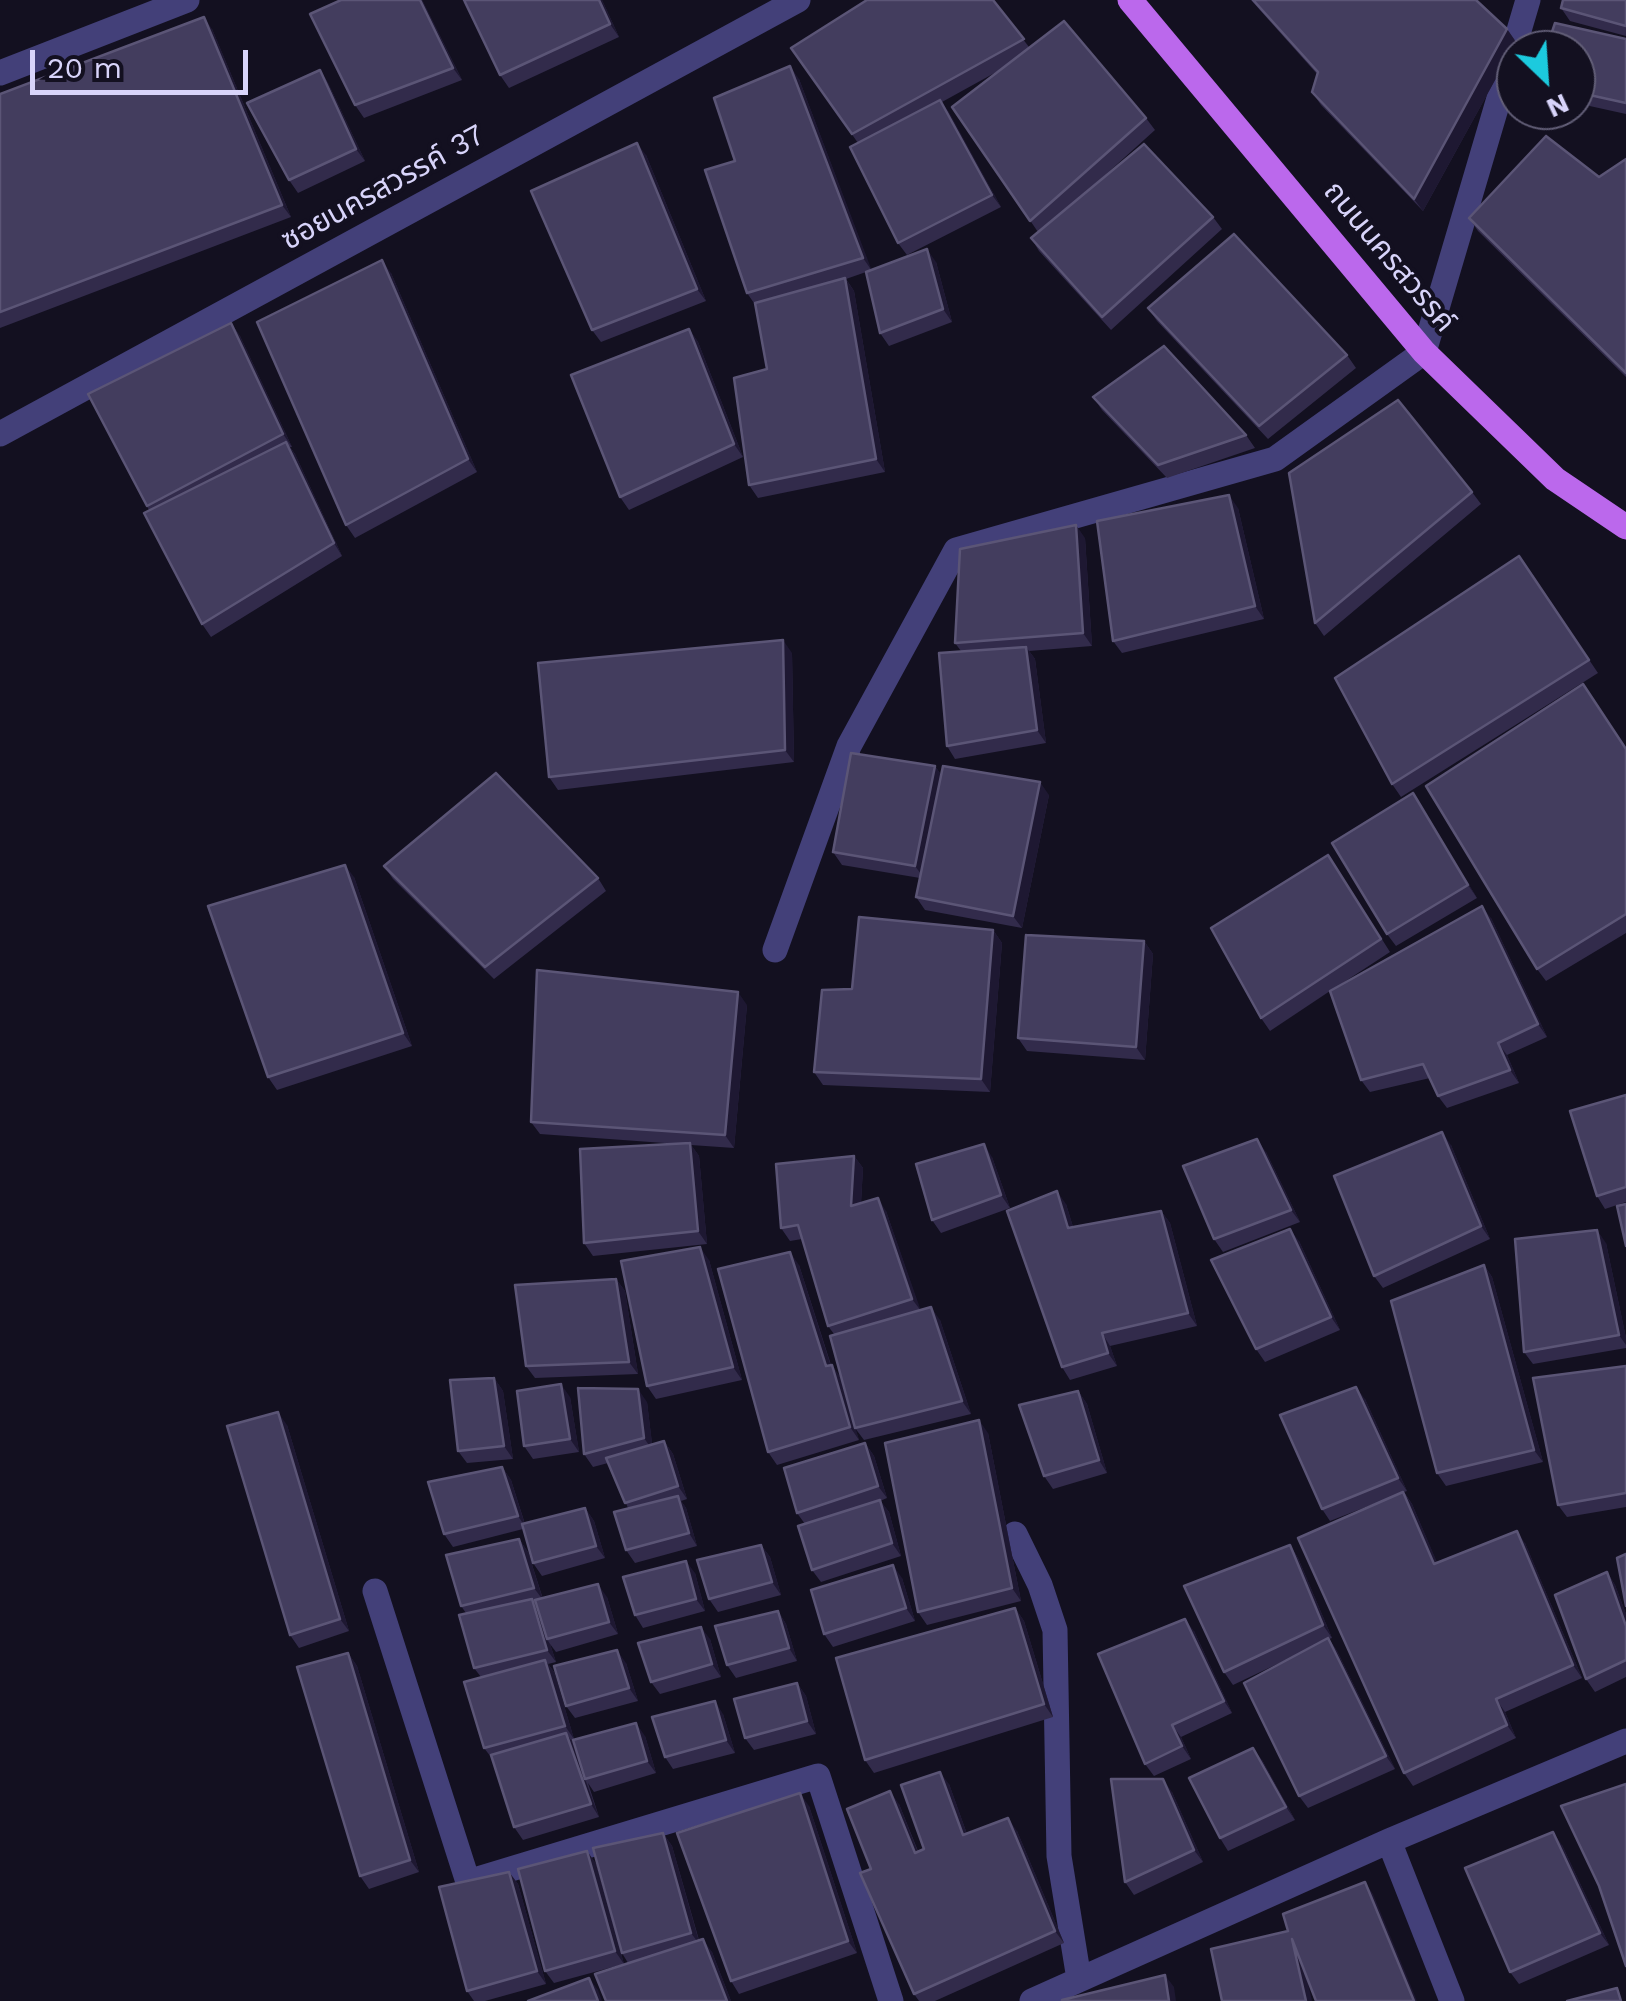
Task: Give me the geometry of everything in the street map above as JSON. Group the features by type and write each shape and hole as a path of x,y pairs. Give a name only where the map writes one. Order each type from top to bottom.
{"main road":[{"name":"ถนนนครสวรรค์","path":"1130,0 1424,352 1555,479 1626,527"}],"street":[{"path":"0,73 187,0"},
{"name":"ซอยนครสวรรค์ 37","path":"0,434 798,0"},
{"path":"775,950 849,746 956,550 1275,460 1424,352 1528,0"},
{"path":"1016,1534 1040,1585 1055,1630 1059,1856 1079,1979"},
{"path":"375,1591 468,1882 818,1776 891,2001"},
{"path":"1032,2001 1389,1840 1626,1742"},
{"path":"1389,1840 1452,2001"}],"building":[{"path":"341,0 420,0 453,68 355,105 310,14"},
{"path":"464,0 599,0 610,24 500,75"},
{"path":"867,0 993,0 1024,39 852,134 791,48"},
{"path":"1253,0 1476,0 1507,29 1496,30 1496,49 1414,199 1312,92 1318,72"},
{"path":"1563,0 1626,0 1626,26 1561,8"},
{"path":"204,17 282,205 0,312 0,94"},
{"path":"1064,21 1146,118 1030,221 952,107"},
{"path":"1555,23 1586,30 1553,30"},
{"path":"1596,32 1626,39 1626,103 1596,96"},
{"path":"790,66 863,258 747,293 705,170 735,161 714,98"},
{"path":"320,70 356,149 289,180 247,103"},
{"path":"940,100 992,195 898,243 850,147"},
{"path":"1546,136 1599,177 1626,159 1626,373 1469,218"},
{"path":"637,143 697,289 592,330 531,191"},
{"path":"1144,144 1213,217 1102,317 1031,238"},
{"path":"1234,234 1347,355 1259,426 1148,308"},
{"path":"927,249 943,309 880,333 866,272"},
{"path":"382,260 468,459 346,525 257,322"},
{"path":"845,278 876,459 749,485 734,378 767,369 755,303"},
{"path":"231,323 283,434 147,506 88,394"},
{"path":"689,329 734,444 620,497 571,375"},
{"path":"1164,346 1246,435 1158,465 1093,397"},
{"path":"1398,400 1472,492 1315,623 1289,473"},
{"path":"286,442 334,543 202,624 144,513"},
{"path":"1229,495 1255,606 1113,641 1097,521"},
{"path":"1076,525 1083,633 955,643 960,549"},
{"path":"1519,556 1589,660 1392,784 1335,678"},
{"path":"783,640 785,750 549,777 538,663"},
{"path":"1026,647 1037,730 947,746 939,653"},
{"path":"1583,684 1626,749 1626,914 1537,969 1426,786"},
{"path":"851,753 935,766 915,866 833,852"},
{"path":"943,766 1040,782 1013,916 916,897"},
{"path":"496,773 598,878 485,967 384,866"},
{"path":"1413,793 1468,885 1387,934 1332,843"},
{"path":"1328,855 1381,939 1261,1018 1211,928"},
{"path":"345,865 403,1033 268,1077 208,906"},
{"path":"1482,906 1538,1024 1498,1043 1510,1070 1438,1096 1423,1064 1361,1080 1330,991"},
{"path":"859,917 993,930 981,1079 814,1072 822,990 852,989"},
{"path":"1026,935 1144,941 1136,1047 1018,1038"},
{"path":"537,970 738,992 725,1135 531,1122"},
{"path":"1626,1095 1626,1187 1597,1196 1570,1111"},
{"path":"1442,1132 1481,1226 1374,1276 1334,1176"},
{"path":"1257,1139 1291,1210 1214,1239 1183,1166"},
{"path":"690,1143 698,1231 584,1243 580,1149"},
{"path":"984,1144 1001,1195 932,1220 916,1164"},
{"path":"854,1156 851,1206 878,1198 912,1299 828,1326 798,1225 781,1228 776,1164"},
{"path":"1057,1191 1068,1228 1161,1211 1188,1313 1102,1333 1108,1353 1062,1367 1007,1211"},
{"path":"1626,1204 1626,1246 1617,1206"},
{"path":"1290,1229 1331,1317 1256,1349 1211,1260"},
{"path":"1597,1230 1619,1335 1524,1352 1515,1239"},
{"path":"700,1247 733,1367 647,1386 621,1261"},
{"path":"790,1252 826,1366 832,1365 850,1427 768,1452 718,1269"},
{"path":"1484,1265 1534,1450 1437,1473 1391,1301"},
{"path":"616,1279 629,1362 526,1366 515,1285"},
{"path":"931,1307 962,1401 855,1428 830,1336"},
{"path":"1626,1366 1626,1493 1558,1505 1533,1378"},
{"path":"494,1378 504,1446 458,1451 450,1380"},
{"path":"561,1384 570,1439 524,1446 517,1391"},
{"path":"1356,1387 1398,1478 1322,1509 1280,1415"},
{"path":"578,1388 638,1389 644,1438 584,1454"},
{"path":"1078,1391 1099,1460 1044,1476 1019,1405"},
{"path":"278,1412 340,1619 290,1635 227,1426"},
{"path":"979,1420 1012,1588 918,1612 885,1443"},
{"path":"664,1441 678,1486 625,1503 606,1458"},
{"path":"865,1443 878,1486 797,1513 784,1468"},
{"path":"502,1467 518,1516 444,1534 428,1482"},
{"path":"1403,1492 1434,1564 1517,1531 1573,1665 1496,1699 1507,1725 1404,1773 1298,1538"},
{"path":"678,1496 689,1533 626,1550 614,1512"},
{"path":"880,1500 892,1543 812,1570 798,1526"},
{"path":"585,1508 596,1546 533,1563 522,1524"},
{"path":"519,1539 534,1588 461,1606 446,1555"},
{"path":"761,1545 772,1582 709,1599 697,1560"},
{"path":"1290,1545 1323,1625 1224,1672 1184,1586"},
{"path":"1626,1554 1626,1606 1617,1558"},
{"path":"686,1561 696,1599 635,1615 623,1577"},
{"path":"893,1565 906,1608 824,1634 811,1590"},
{"path":"1607,1572 1626,1626 1626,1660 1586,1679 1555,1595"},
{"path":"598,1584 609,1622 547,1639 535,1600"},
{"path":"532,1599 547,1650 474,1668 459,1615"},
{"path":"1015,1608 1044,1704 865,1760 836,1658"},
{"path":"778,1611 789,1648 727,1665 715,1626"},
{"path":"1185,1619 1224,1701 1172,1725 1182,1746 1145,1764 1098,1654"},
{"path":"701,1627 712,1664 651,1682 638,1643"},
{"path":"1328,1638 1386,1756 1299,1796 1244,1683"},
{"path":"617,1650 629,1688 566,1706 554,1666"},
{"path":"348,1653 410,1860 360,1876 297,1667"},
{"path":"545,1660 565,1726 484,1748 464,1682"},
{"path":"797,1683 807,1721 745,1738 734,1699"},
{"path":"715,1701 726,1740 665,1757 652,1717"},
{"path":"636,1723 647,1761 585,1779 573,1740"},
{"path":"566,1733 591,1804 514,1827 491,1755"},
{"path":"1253,1748 1286,1807 1220,1838 1189,1778"},
{"path":"940,1772 963,1835 1008,1818 1055,1931 914,1994 860,1873 871,1869 847,1809 890,1791 915,1853 924,1849 901,1785"},
{"path":"1111,1779 1163,1779 1194,1850 1125,1882"},
{"path":"1626,1784 1626,1966 1599,1886 1561,1806"},
{"path":"800,1793 848,1941 731,1981 677,1833"},
{"path":"1553,1832 1600,1933 1510,1972 1465,1868"},
{"path":"663,1833 691,1933 622,1953 593,1848"},
{"path":"587,1851 615,1951 545,1971 518,1869"},
{"path":"509,1872 537,1971 467,1991 439,1887"},
{"path":"1365,1882 1414,2001 1316,2001 1292,1939 1306,2001 1222,2001 1211,1949 1288,1931 1283,1914"},
{"path":"703,1939 727,2001 606,2001 595,1974"},
{"path":"1165,1975 1169,2001 1062,2001 1062,2000"},
{"path":"589,1978 598,2001 528,2001"},
{"path":"1617,1988 1621,2001 1567,2001"}]}
